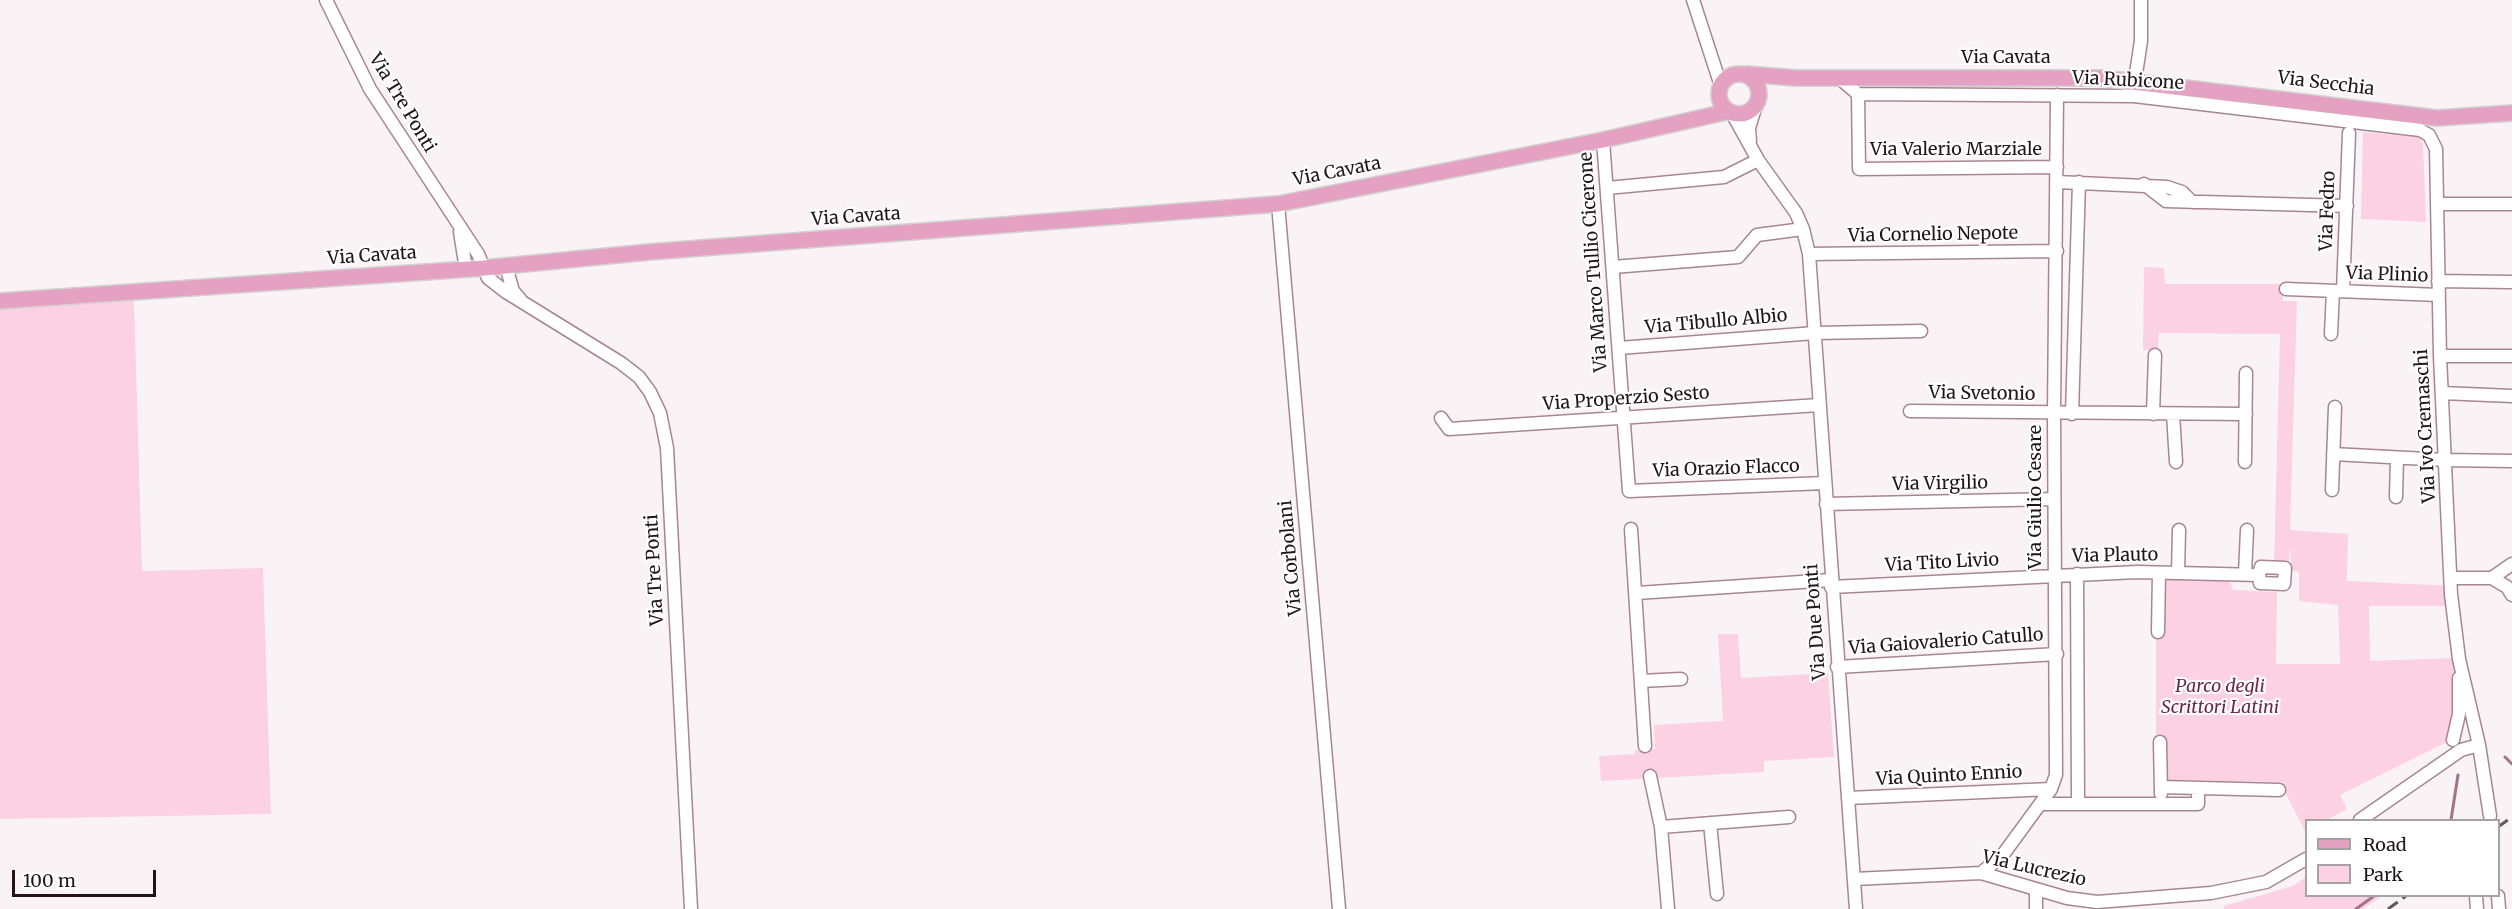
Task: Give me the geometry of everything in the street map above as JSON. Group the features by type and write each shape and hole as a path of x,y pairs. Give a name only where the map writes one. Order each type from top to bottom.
{"main road":[{"name":"Via Cavata","path":"1747,74 1796,78 2134,80"},
{"path":"1707,116 1723,87 1747,74 1759,85 1758,100 1748,110 1729,113 1723,87"},
{"name":"Via Cavata","path":"1758,100 1779,83 1796,78"},
{"name":"Via Secchia","path":"2134,80 2437,118 2512,113"},
{"name":"Via Cavata","path":"0,301 484,268 649,252 1278,204 1729,113"}],"street":[{"name":"Via Tre Ponti","path":"326,0 370,89 478,254 488,278 621,363 639,377 650,392 663,422 668,460 691,909"},
{"path":"1693,0 1711,60 1723,87"},
{"path":"2134,80 2141,41 2141,0"},
{"path":"1838,77 1858,94"},
{"name":"Via Rubicone","path":"1858,94 2134,96 2420,130"},
{"name":"Via Valerio Marziale","path":"1858,94 1859,169 2057,167"},
{"name":"Via Giulio Cesare","path":"1981,873 2002,856 2051,789 2056,775 2054,414 2057,95"},
{"path":"1607,188 1724,177 1755,154 1749,128 1758,100"},
{"name":"Via Due Ponti","path":"1729,113 1796,213 1803,229 1809,254 1856,909"},
{"name":"Via Ivo Cremaschi","path":"2420,130 2429,135 2434,142 2440,356 2451,594 2459,659 2479,745 2490,816"},
{"name":"Via Fedro","path":"2338,291 2347,206 2349,133"},
{"name":"Via Marco Tullio Cicerone","path":"1603,140 1629,490"},
{"path":"2057,182 2144,184 2167,187 2182,192 2192,202 2347,206"},
{"path":"2072,414 2079,182"},
{"name":"Via Corbolani","path":"1278,204 1339,909"},
{"path":"2437,204 2512,204"},
{"name":"Via Tre Ponti","path":"456,220 462,238 466,269"},
{"path":"1613,267 1738,257 1757,235 1803,229"},
{"name":"Via Cornelio Nepote","path":"1809,254 2057,251"},
{"path":"506,266 513,291 520,300"},
{"path":"2438,281 2512,282"},
{"name":"Via Plinio","path":"2286,289 2439,295"},
{"name":"Via Plinio","path":"2331,334 2338,291"},
{"path":"1815,333 1921,331"},
{"name":"Via Tibullo Albio","path":"1620,348 1815,333"},
{"path":"2153,414 2155,356"},
{"path":"2440,356 2512,356"},
{"path":"2245,462 2246,373"},
{"path":"2442,393 2512,396"},
{"name":"Via Properzio Sesto","path":"1441,418 1449,429 1819,405"},
{"path":"2332,490 2335,406"},
{"name":"Via Svetonio","path":"1910,411 2246,414"},
{"path":"2173,414 2176,462"},
{"path":"2333,454 2512,461"},
{"path":"2396,497 2397,458"},
{"name":"Via Orazio Flacco","path":"1629,490 1825,483"},
{"name":"Via Virgilio","path":"1826,504 2054,499"},
{"path":"1631,529 1645,746"},
{"name":"Via Plauto","path":"2178,573 2179,530"},
{"path":"2245,574 2247,530"},
{"path":"2492,578 2512,564"},
{"path":"2158,632 2159,573"},
{"name":"Via Plauto","path":"2054,575 2159,573 2259,575"},
{"path":"2077,574 2078,804"},
{"name":"Via Tito Livio","path":"1636,593 2054,575"},
{"path":"2452,578 2492,578 2507,587 2512,595"},
{"name":"Via Gaiovalerio Catullo","path":"1837,667 2056,654"},
{"path":"2453,740 2459,714 2459,659"},
{"path":"1641,681 1681,679"},
{"path":"2432,768 2453,740 2460,726 2475,725"},
{"path":"2160,742 2161,804"},
{"path":"2361,819 2432,768 2461,750 2479,745"},
{"path":"1650,776 1661,827 1668,909"},
{"path":"2161,787 2279,790"},
{"path":"2040,804 2198,804 2198,788"},
{"name":"Via Quinto Ennio","path":"1848,798 2051,789"},
{"path":"1661,827 1789,817"},
{"path":"1710,823 1717,894"},
{"name":"Via Lucrezio","path":"1854,879 1981,873 2067,898 2129,904 2211,893 2266,882 2305,860"},
{"path":"2036,890 2036,909"}],"green space":[{"path":"2363,132 2419,137 2423,143 2426,222 2361,219"},
{"name":"Parco degli Scrittori Latini","path":"2144,267 2164,268 2165,284 2283,284 2283,301 2297,301 2290,530 2348,534 2347,581 2453,586 2453,606 2369,606 2370,661 2455,658 2457,698 2449,741 2340,795 2347,809 2329,819 2305,819 2305,831 2284,790 2283,782 2165,780 2163,735 2156,735 2156,637 2162,637 2163,577 2229,579 2233,590 2277,592 2276,664 2340,664 2338,605 2299,601 2299,572 2291,570 2290,547 2288,568 2274,565 2280,334 2159,333 2158,350 2143,350"},
{"path":"134,299 142,571 263,568 271,814 0,819 0,306"},
{"path":"1718,634 1738,634 1741,678 1828,673 1834,757 1764,761 1764,772 1601,781 1599,756 1635,754 1635,750 1655,749 1654,725 1723,721"},
{"path":"2305,878 2305,897 2381,897 2363,909 2224,909 2224,906 2293,886"}],"waterway":[{"path":"2505,757 2512,764"},
{"path":"2451,819 2458,775"},
{"path":"2356,909 2373,897"}],"railway":[{"path":"2500,826 2512,817"},
{"path":"2388,909 2405,897"}]}
